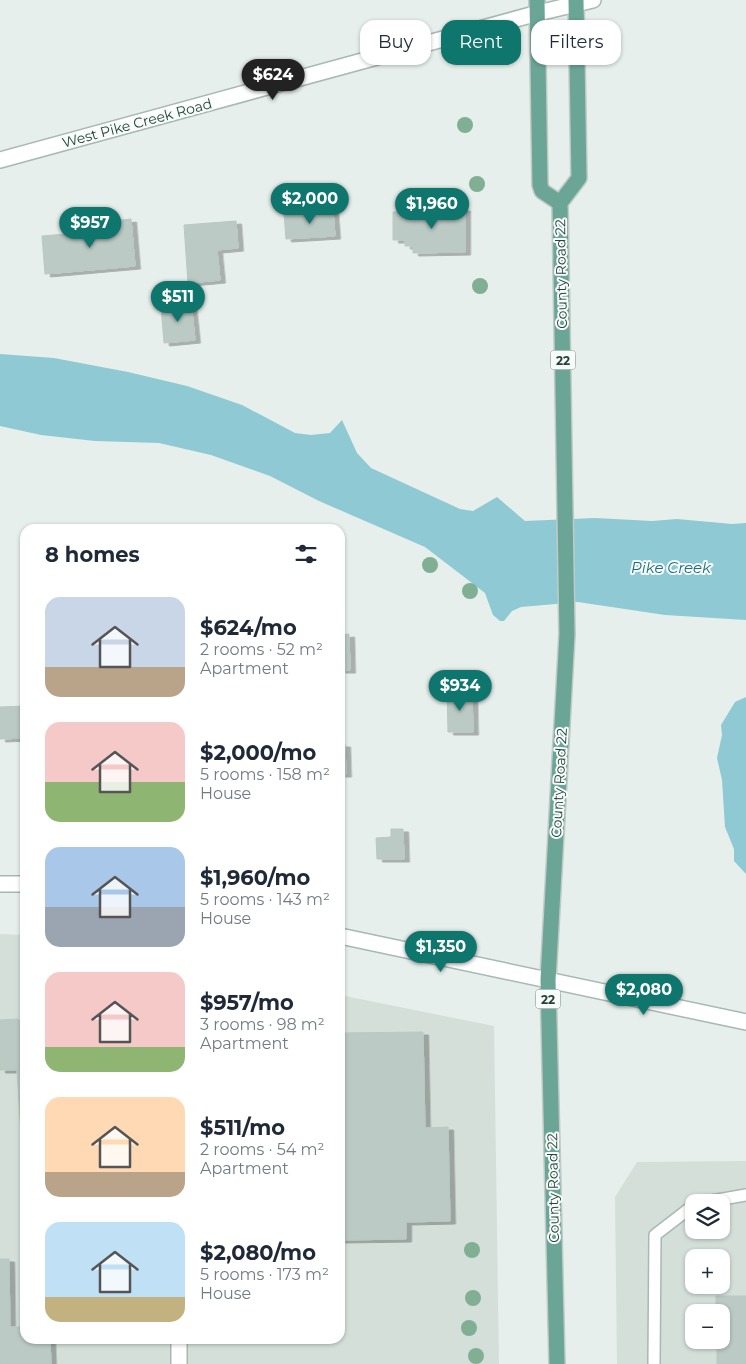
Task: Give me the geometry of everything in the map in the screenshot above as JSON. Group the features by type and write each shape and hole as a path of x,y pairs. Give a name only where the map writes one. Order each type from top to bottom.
{"main road":[{"name":"County Road 22","path":"557,1364 548,980 567,634 560,203 579,178 576,2"},
{"name":"County Road 22","path":"537,7 540,185 542,191 560,203"}],"street":[{"name":"West Pike Creek Road","path":"0,160 537,7 593,0"},
{"path":"0,884 20,884"},
{"path":"345,937 746,1022"},
{"path":"178,1364 179,1344"}],"lane":[{"path":"730,1198 746,1195"},
{"path":"654,1364 655,1235 685,1212"}],"shaded area":[{"path":"0,934 20,935 20,1344 345,1344 345,996 494,1026 499,1364 0,1364"},
{"path":"746,1161 746,1364 617,1364 615,1197 637,1162"}],"water":[{"name":"Pike Creek","path":"0,354 54,358 128,372 187,386 242,405 295,433 311,435 330,433 342,420 357,453 371,468 460,509 473,511 497,497 525,521 595,518 652,521 677,519 732,524 746,523 746,620 665,615 578,602 521,607 512,611 504,621 500,621 493,615 485,593 425,547 319,501 270,476 211,455 159,443 95,441 41,435 0,426"},
{"path":"746,697 746,874 734,861 734,849 725,827 722,780 717,758 722,735 721,725 735,702"}],"building":[{"path":"426,208 465,208 465,252 413,253 413,246 405,246 405,240 393,240 393,212 426,211"},
{"path":"333,210 335,236 286,239 284,214"},
{"path":"131,219 135,266 45,274 42,236 104,231 103,222"},
{"path":"236,221 238,248 217,250 220,280 188,283 184,225"},
{"path":"191,303 195,340 164,343 161,306"},
{"path":"345,634 349,634 350,670 345,670"},
{"path":"447,692 472,692 473,732 448,732"},
{"path":"20,706 20,738 0,739 0,707"},
{"path":"391,829 403,829 404,859 377,859 376,838 391,837"},
{"path":"18,1019 20,1021 20,1120 17,1070 0,1070 0,1020"},
{"path":"423,1032 425,1128 448,1127 450,1221 406,1222 406,1239 345,1240 345,1033"},
{"path":"0,1259 9,1259 10,1327 20,1327 20,1344 50,1344 51,1364 0,1364"},
{"path":"716,1296 746,1296 746,1364 717,1364 717,1349 730,1349 730,1304 716,1304"}]}
